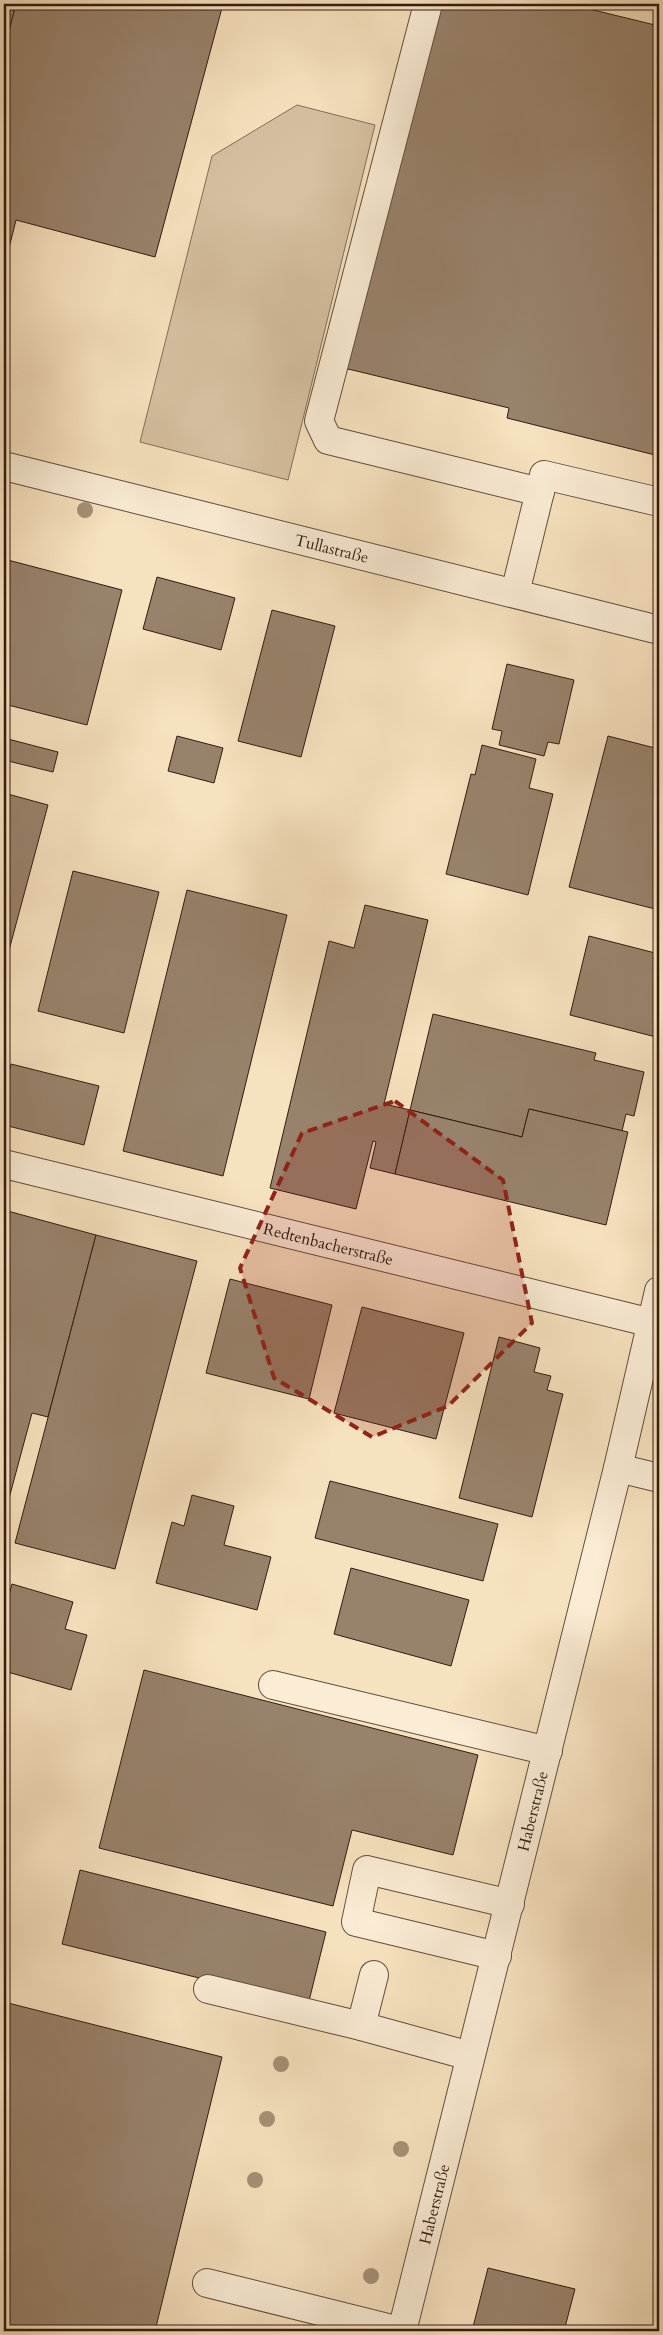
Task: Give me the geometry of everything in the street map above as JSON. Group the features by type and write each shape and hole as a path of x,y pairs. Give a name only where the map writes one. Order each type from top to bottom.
{"street":[{"path":"428,4 319,421 328,440 540,492"},
{"name":"Tullastraße","path":"4,466 659,630"},
{"path":"515,593 544,475 659,502"},
{"name":"Redtenbacherstraße","path":"4,1164 652,1323"},
{"name":"Haberstraße","path":"401,2331 548,1751 618,1468 659,1290"},
{"path":"618,1468 659,1478"},
{"path":"273,1685 548,1751"},
{"path":"497,1956 356,1922 367,1870 510,1904"},
{"path":"361,2026 374,1975"},
{"path":"208,1989 361,2026 470,2056"},
{"path":"207,2283 401,2331"}],"highlighted area":[{"path":"395,1101 503,1180 532,1323 448,1406 372,1437 274,1378 240,1268 302,1133"}],"shaded area":[{"path":"297,105 375,125 288,480 140,442 212,156"}],"building":[{"path":"4,4 16,4 4,50"},
{"path":"16,4 223,4 155,257 16,220 4,268 4,50"},
{"path":"434,4 569,4 659,26 659,456 507,418 509,408 344,368"},
{"path":"4,559 122,590 87,725 4,704"},
{"path":"157,577 235,598 221,650 143,629"},
{"path":"272,610 335,626 301,757 238,741"},
{"path":"507,664 574,680 559,744 548,742 544,756 499,745 502,731 492,729"},
{"path":"177,736 223,748 214,783 168,771"},
{"path":"608,736 659,749 659,910 569,887"},
{"path":"4,738 58,752 53,772 4,760"},
{"path":"482,745 536,759 529,788 553,794 528,895 446,874 471,774 475,775"},
{"path":"4,793 48,805 8,954 4,953"},
{"path":"73,871 159,892 124,1033 38,1011"},
{"path":"187,890 287,915 223,1176 123,1151"},
{"path":"365,905 428,920 384,1104 410,1110 395,1174 370,1168 376,1142 373,1141 356,1209 270,1188 329,941 354,948"},
{"path":"589,936 659,954 659,1023 656,1037 570,1015"},
{"path":"433,1014 596,1053 594,1060 644,1072 634,1116 626,1114 622,1131 529,1109 522,1137 410,1110"},
{"path":"11,1064 99,1086 84,1145 4,1125 4,1093"},
{"path":"529,1109 628,1132 606,1225 395,1174 410,1110 522,1137"},
{"path":"4,1210 96,1235 48,1417 32,1413 8,1502 4,1501"},
{"path":"96,1235 197,1261 115,1569 15,1543"},
{"path":"230,1279 332,1305 309,1399 206,1373"},
{"path":"362,1307 464,1333 436,1439 334,1413"},
{"path":"499,1337 540,1348 534,1372 551,1376 547,1390 563,1394 532,1517 459,1498"},
{"path":"330,1481 498,1524 483,1581 315,1538"},
{"path":"192,1495 234,1506 224,1545 271,1557 257,1610 156,1583 172,1522 184,1526"},
{"path":"351,1568 469,1600 451,1666 334,1634"},
{"path":"12,1584 73,1602 65,1629 87,1635 71,1690 4,1671 4,1612"},
{"path":"144,1670 478,1755 453,1855 352,1830 333,1906 99,1848"},
{"path":"80,1870 326,1932 308,2005 62,1944"},
{"path":"4,2002 222,2057 155,2331 4,2331"},
{"path":"488,2268 575,2289 564,2331 472,2331"}]}
